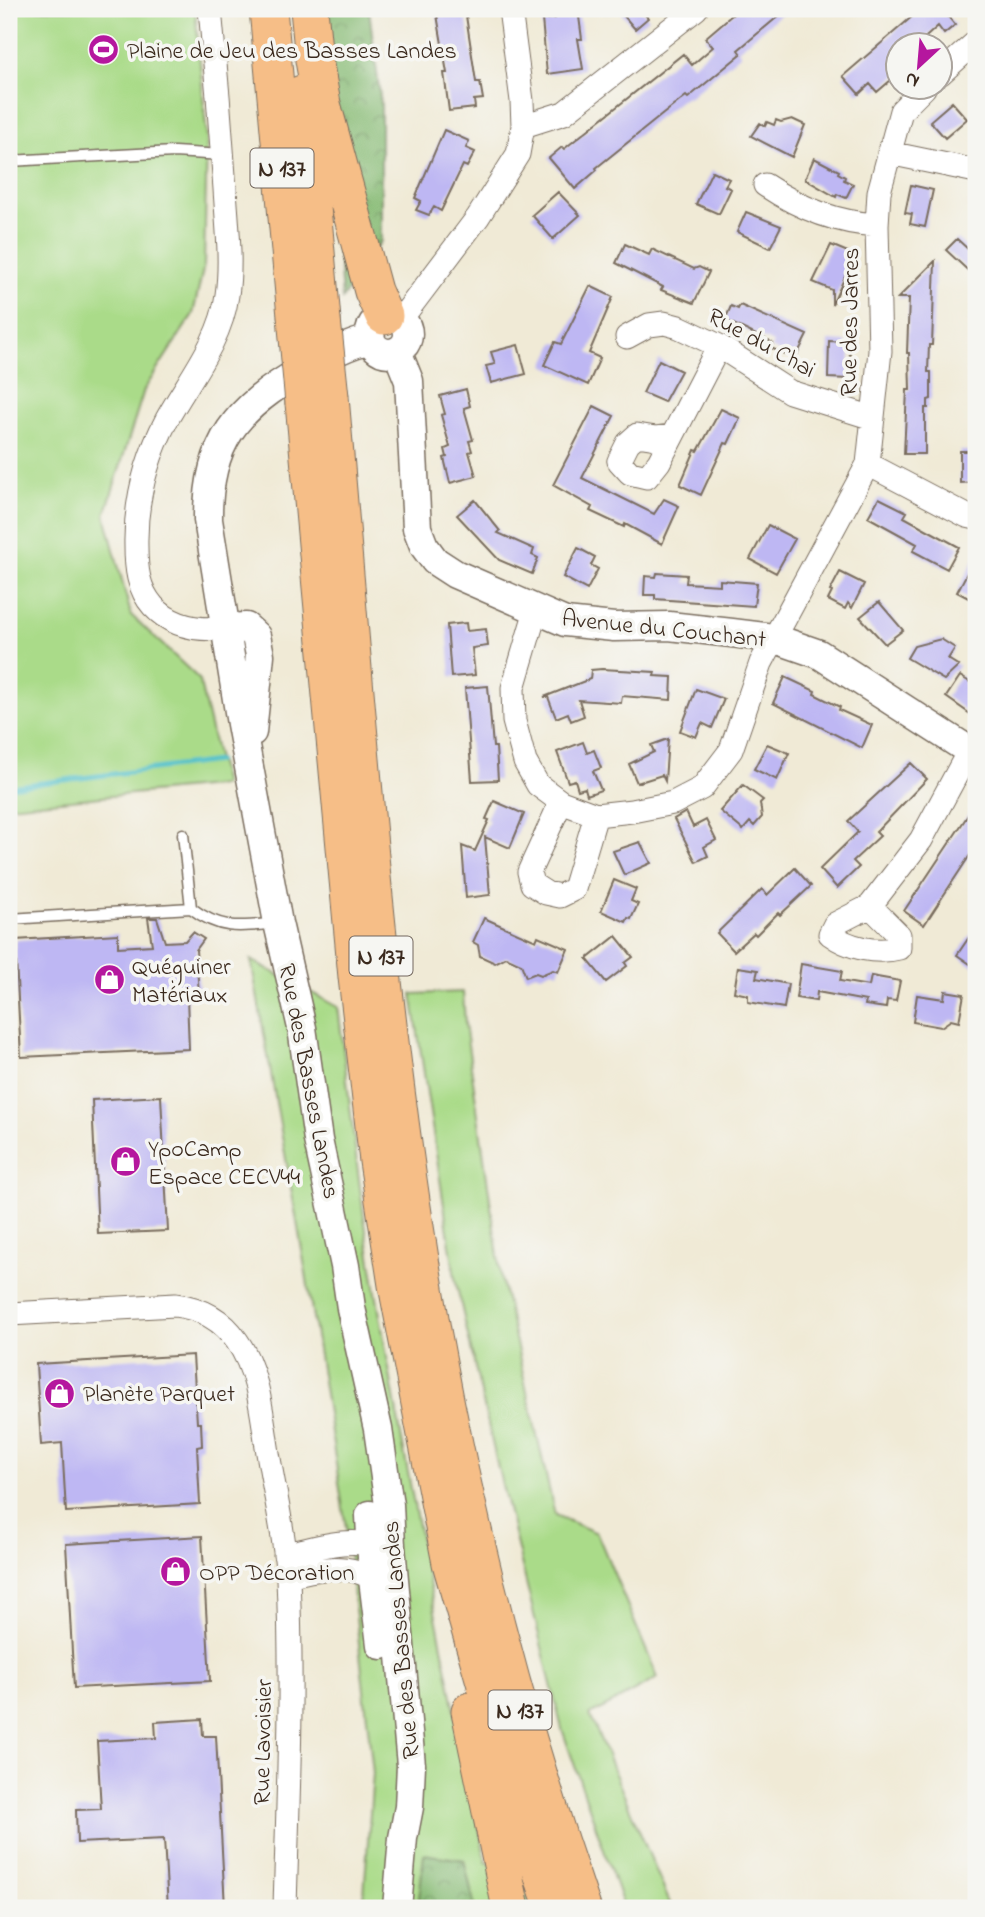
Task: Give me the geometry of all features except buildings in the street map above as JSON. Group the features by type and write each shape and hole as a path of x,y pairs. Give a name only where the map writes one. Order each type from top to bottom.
{"highway":[{"name":"N 137","path":"268,9 309,324 402,1139 426,1295 455,1447 494,1614 575,1908"},
{"name":"N 137","path":"295,9 309,324"},
{"path":"309,9 322,104 373,291 385,325"},
{"name":"N 137","path":"317,400 349,905 378,1161 401,1305 451,1563 526,1823 575,1908"},
{"path":"451,1563 445,1591 511,1908"}],"street":[{"path":"211,9 230,274 219,328 154,447 141,485 135,542 140,584 146,598 160,614 181,626 226,628 208,520 210,476 225,436 239,417 269,390 385,325 478,217 518,155 523,125 520,74 510,9"},
{"path":"523,125 564,113 696,9"},
{"path":"954,62 976,43"},
{"name":"Rue des Jarres","path":"596,815 673,803 702,788 731,750 761,663 868,464 880,351 877,225 879,192 901,111 910,102"},
{"path":"890,153 976,172"},
{"path":"765,185 816,212 856,224 877,225"},
{"name":"Rue du Chai","path":"627,337 649,325 664,323 679,327 719,346 790,392 873,418"},
{"name":"Avenue du Couchant","path":"385,325 374,345 384,352 397,351 409,381 417,528 424,546 435,561 455,574 565,622 614,627 669,626 773,638 819,654 972,753"},
{"path":"672,436 719,346"},
{"path":"868,464 967,516 976,518"},
{"path":"536,610 513,688 513,722 525,762 538,785 561,802 596,815 574,889 560,896 546,893 532,884 529,872 561,802"},
{"name":"Rue des Basses Landes","path":"226,628 246,627 256,635 260,654 249,764 278,923 302,1028 318,1140 378,1429 387,1492 411,1765 409,1807 403,1838 397,1908"},
{"path":"870,905 921,840 972,753"},
{"name":"Rue Lavoisier","path":"9,1314 175,1305 193,1307 212,1316 239,1342 258,1398 286,1566 290,1671 285,1908"},
{"path":"359,1341 373,1579 403,1838"},
{"path":"286,1566 352,1542 371,1544 378,1548 397,1618"},
{"path":"286,1566 356,1572 373,1579"}],"lane":[{"path":"9,161 174,152 223,155"},
{"path":"183,834 191,908"},
{"path":"9,919 191,908 210,921 236,928 278,923"}],"green space":[{"path":"9,9 195,9 207,139 204,265 193,314 144,390 105,515 131,615 199,679 224,785 9,806"},
{"path":"322,9 369,9 381,105 381,241 342,299"},
{"path":"251,960 338,1007 364,1217 391,1379 486,1862 521,1877 531,1908 475,1908 464,1860 425,1855 418,1908 363,1908 373,1773 347,1534 306,1273"},
{"path":"463,992 465,1024 501,1277 555,1515 597,1533 658,1678 590,1715 672,1908 624,1908 562,1729 497,1464 455,1278 412,994"},
{"path":"424,1854 464,1860 475,1908 418,1908"}],"waterway":[{"path":"9,787 218,761"}],"place":[{"name":"Plaine de Jeu des Basses Landes","path":"104,50"},
{"name":"Quéguiner Matériaux","path":"109,980"},
{"name":"YpoCamp Espace CECV44","path":"125,1162"},
{"name":"Planète Parquet","path":"60,1393"},
{"name":"OPP Décoration","path":"176,1572"}]}
